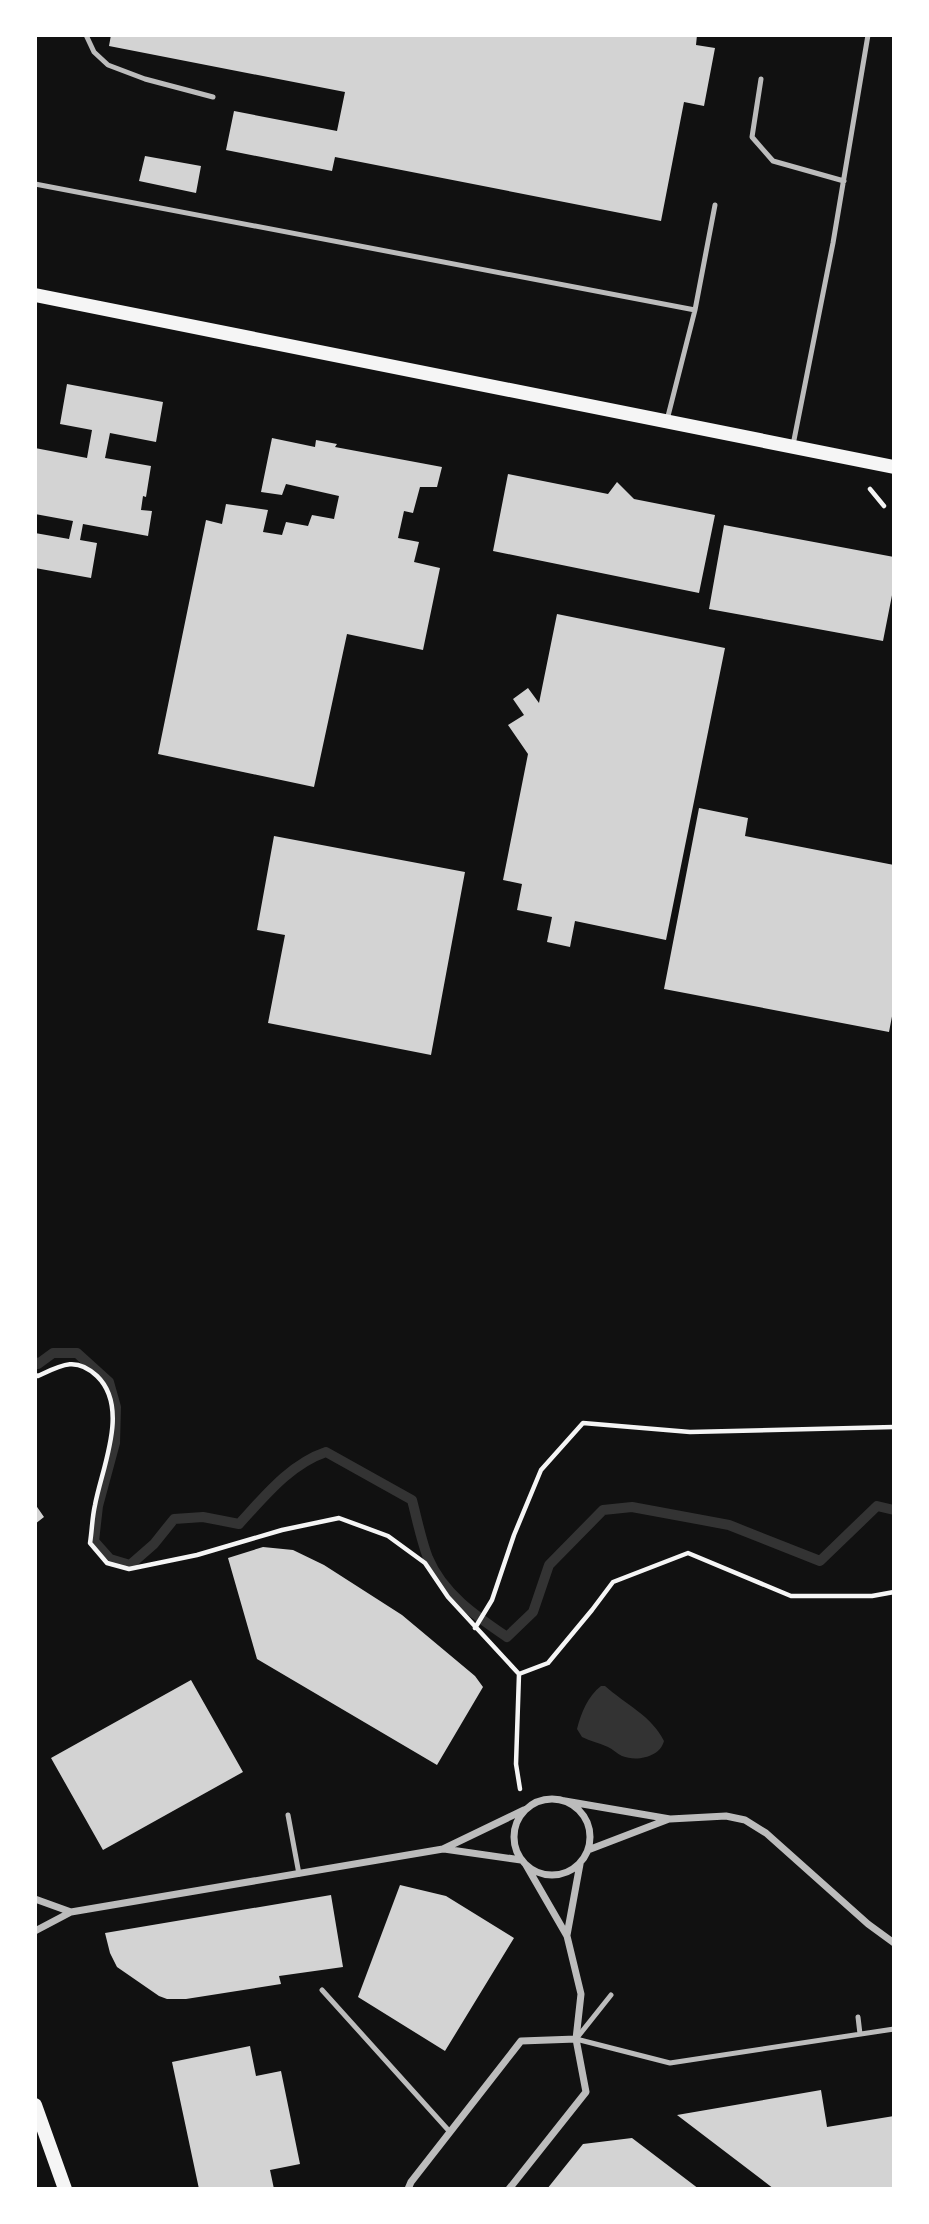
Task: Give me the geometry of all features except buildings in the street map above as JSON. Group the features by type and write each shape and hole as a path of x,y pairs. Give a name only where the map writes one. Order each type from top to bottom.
{"main road":[{"path":"35,295 667,419 894,467"},
{"path":"35,2105 65,2189"}],"street":[{"path":"35,1931 71,1912 443,1849 543,1800 565,1801 670,1819 726,1816 745,1820 766,1833 894,1944"},
{"path":"443,1849 523,1862 535,1871 547,1875 570,1871 580,1863 588,1850 590,1838 584,1815 565,1801"},
{"path":"509,2189 586,2092 576,2039 581,1994 567,1936 515,1848 517,1822 524,1811"},
{"path":"588,1850 670,1819"},
{"path":"567,1936 580,1863"},
{"path":"35,1899 71,1912"},
{"path":"408,2189 521,2041 576,2039"}],"lane":[{"path":"86,35 94,52 108,65 145,79 213,97"},
{"path":"793,445 844,181 868,35"},
{"path":"761,79 752,136 773,161 844,181"},
{"path":"35,184 695,310"},
{"path":"667,419 695,310 715,205"},
{"path":"288,1815 299,1874"},
{"path":"322,1990 450,2132"},
{"path":"611,1995 576,2039 670,2063 894,2029"},
{"path":"858,2017 860,2034"}],"path":[{"path":"35,1375 62,1364 77,1364 88,1367 105,1384 112,1408 111,1443 94,1506 90,1543 107,1563 129,1569 197,1555 282,1530 339,1518 388,1536 425,1563 448,1597 519,1674 516,1764 524,1811"},
{"path":"475,1628 492,1600 514,1535 541,1470 564,1441 583,1423 690,1432 894,1427"},
{"path":"519,1674 548,1663 613,1582 688,1553 791,1596 872,1596 894,1592"}],"shaded area":[{"path":"601,1686 605,1686 653,1724 664,1741 658,1751 647,1757 628,1758 582,1737 577,1729 581,1717 589,1700"}],"waterway":[{"path":"35,1362 38,1364 53,1353 77,1353 109,1382 116,1407 115,1443 98,1506 94,1541 110,1559 130,1565 154,1544 174,1519 203,1517 239,1524 289,1473 326,1452 412,1500 428,1558 442,1583 472,1612 507,1637 533,1612 549,1565 603,1510 632,1507 729,1525 820,1561 877,1506 894,1510"}]}
